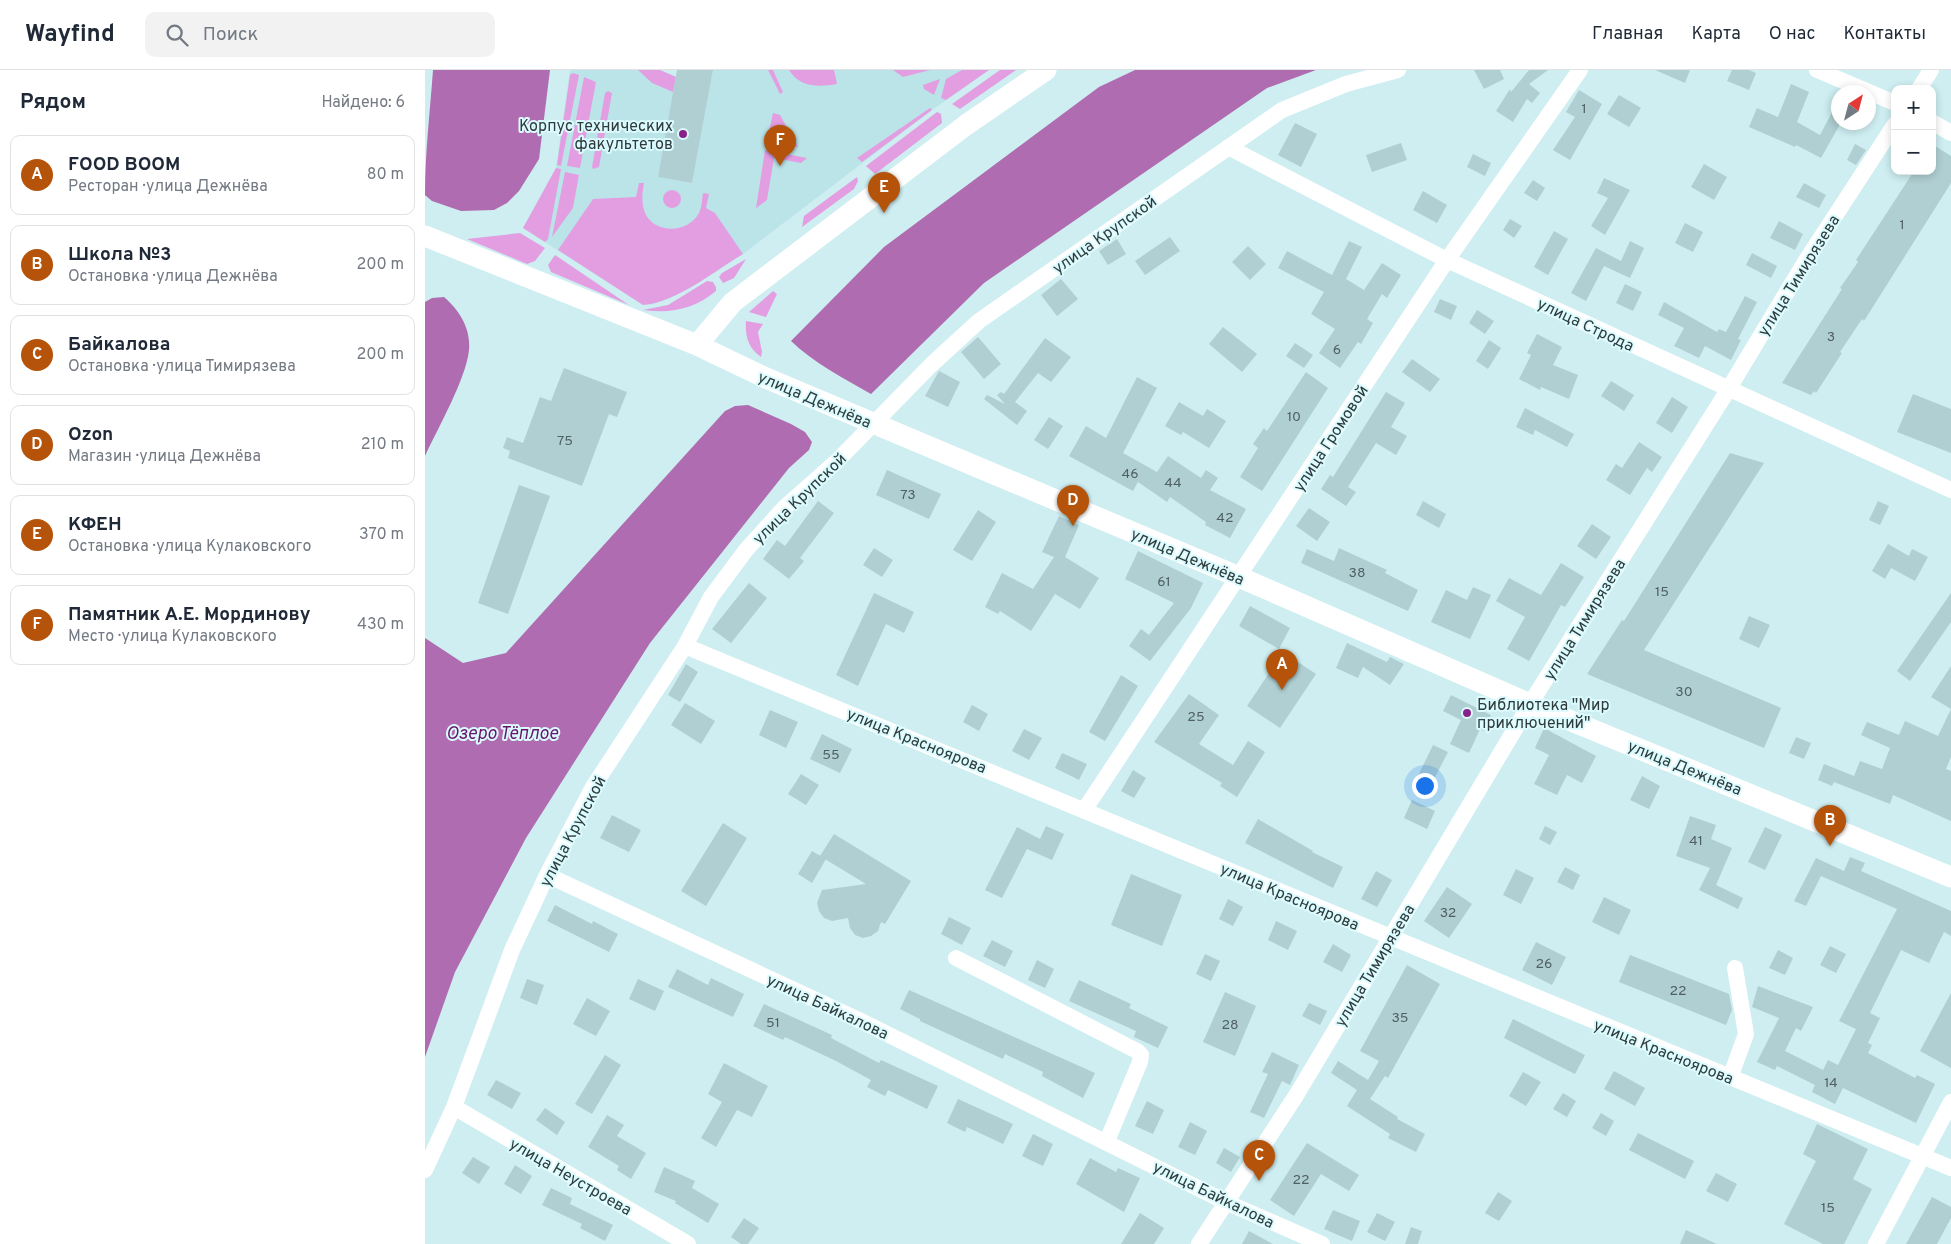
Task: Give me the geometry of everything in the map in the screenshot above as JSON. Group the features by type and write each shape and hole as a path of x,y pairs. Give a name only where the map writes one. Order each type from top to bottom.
{"main road":[{"path":"697,346 733,302 966,125 1046,70"},
{"name":"улица Дежнёва","path":"425,236 697,346 875,425 1239,578 1530,704 1951,877"}],"street":[{"name":"улица Крупской","path":"425,1170 454,1107 512,950 547,875 593,787 685,646 711,597 746,550 784,508 875,425 931,365 979,321 1282,110 1347,84 1398,70"},
{"name":"улица Громовой","path":"1085,810 1447,260 1580,70"},
{"path":"1817,70 1891,101"},
{"path":"1922,85 1931,70"},
{"path":"1936,124 1951,133"},
{"name":"улица Тимирязева","path":"1199,1244 1228,1203 1297,1094 1530,704 1728,390 1805,262 1891,130"},
{"name":"улица Строда","path":"1228,147 1447,260 1728,390 1951,490"},
{"name":"улица Красноярова","path":"685,646 1951,1168"},
{"name":"улица Байкалова","path":"547,875 861,1021 1107,1141 1228,1203 1322,1244"},
{"path":"956,958 1137,1051 1141,1055 1140,1062 1107,1141"},
{"path":"1729,1078 1746,1034 1735,968"},
{"path":"1876,1244 1951,1102"},
{"name":"улица Неустроева","path":"454,1107 688,1244"}],"shaded area":[{"path":"570,70 660,70 676,77 658,177 692,183 713,70 989,70 932,110 743,254 670,298 653,304 643,305 523,228 556,168"},
{"path":"638,70 660,70 676,77 673,92 652,83"},
{"path":"768,70 773,70 783,92 780,94"},
{"path":"789,70 834,70 837,84 810,85 793,76"},
{"path":"893,70 930,70 903,77"},
{"path":"962,70 989,70 946,100 941,98 946,79"},
{"path":"1000,70 1016,70 960,109 952,104"},
{"path":"573,73 579,75 561,166 557,165 570,75"},
{"path":"584,77 596,82 580,168 567,166"},
{"path":"940,79 934,95 924,89 923,85"},
{"path":"608,91 612,93 599,167 593,169 605,93"},
{"path":"930,108 932,110 862,162 857,158"},
{"path":"937,112 941,114 942,123 875,174 866,166"},
{"path":"773,113 780,115 798,147 767,141"},
{"path":"765,150 807,158 801,163 774,158 767,200 756,208"},
{"path":"556,168 561,169 548,239 545,242 523,228"},
{"path":"565,172 579,175 573,208 552,237"},
{"path":"857,177 858,181 854,189 802,227 804,216"},
{"path":"639,183 644,183 642,199 646,215 658,226 665,228 673,229 688,224 700,211 703,193 709,194 706,208 715,213 743,254 668,299 643,305 558,250 593,199 636,197"},
{"path":"668,190 676,190 681,195 679,206 668,208 663,203 663,195"},
{"path":"520,233 545,248 535,261 527,264 467,239"},
{"path":"555,255 629,305 551,272 548,265"},
{"path":"746,259 734,278 723,283 719,277 722,273"},
{"path":"707,281 713,282 716,291 691,306 663,311 643,310 668,305"},
{"path":"773,291 777,294 766,317 749,312"},
{"path":"746,321 763,324 758,332 762,352 761,357 750,346 746,332"}],"water":[{"path":"433,70 550,70 539,159 519,191 507,203 494,210 461,211 432,201 425,195"},
{"path":"1135,70 1316,70 1267,88 984,283 871,394 819,363 791,341 884,247 1099,87"},
{"path":"444,297 463,320 468,334 469,350 463,375 425,456 425,302 432,298"},
{"name":"Озеро Тёплое","path":"748,405 805,432 812,442 809,450 789,468 650,643 526,838 455,972 425,1057 425,638 463,663 506,653 725,411 735,406"}],"building":[{"name":"Корпус технических факультетов","path":"677,70 713,70 692,183 658,177"},
{"path":"1474,70 1500,70 1504,79 1484,89"},
{"path":"1529,70 1548,70 1529,84 1540,93 1532,103 1527,99 1513,122 1496,111 1510,89 1511,92"},
{"path":"1655,70 1690,70 1685,83"},
{"path":"1732,70 1749,70 1756,73 1749,90 1727,81"},
{"path":"1791,84 1809,92 1797,122 1820,135 1831,114 1831,130 1837,130 1821,158 1796,145 1795,147 1749,127 1757,108 1778,117"},
{"path":"1579,90 1602,104 1570,160 1553,150 1575,117 1566,112"},
{"path":"1619,95 1641,108 1629,127 1607,114"},
{"path":"1295,123 1317,134 1301,167 1278,155"},
{"path":"1401,143 1407,160 1372,172 1366,155"},
{"path":"1855,144 1866,150 1856,165 1847,160"},
{"path":"1936,147 1951,156 1951,183 1864,321 1862,319 1840,352 1842,353 1816,393 1814,391 1811,395 1782,383 1842,289 1840,288 1858,262 1856,260 1911,175 1936,175"},
{"path":"1473,154 1491,163 1485,176 1467,167"},
{"path":"1704,164 1727,177 1714,200 1691,187"},
{"path":"1604,178 1630,190 1605,235 1591,226 1608,198 1597,193"},
{"path":"1533,180 1545,188 1537,201 1524,193"},
{"path":"1804,183 1826,195 1819,208 1796,197"},
{"path":"1423,191 1447,205 1437,223 1413,210"},
{"path":"1510,219 1522,226 1514,238 1503,230"},
{"path":"1779,221 1803,234 1795,250 1770,238"},
{"path":"1685,223 1703,232 1693,252 1675,243"},
{"path":"1554,231 1568,239 1548,275 1534,267"},
{"path":"1170,237 1180,251 1145,275 1135,261"},
{"path":"1117,239 1126,254 1108,265 1099,251"},
{"path":"1349,241 1362,247 1346,279 1364,290 1382,263 1401,275 1387,298 1382,294 1367,319 1373,323 1361,344 1358,342 1340,368 1319,353 1335,329 1311,314 1324,292 1278,268 1287,251 1332,275"},
{"path":"1630,241 1644,248 1630,278 1604,266 1586,301 1571,293 1596,248 1621,261"},
{"path":"1248,246 1266,264 1250,280 1232,262"},
{"path":"1752,253 1777,266 1771,278 1746,265"},
{"path":"1061,279 1078,299 1057,316 1041,295"},
{"path":"1625,284 1642,292 1633,311 1616,303"},
{"path":"1745,296 1757,302 1738,339 1741,340 1731,360 1705,346 1699,358 1674,346 1684,328 1658,315 1664,302 1717,332 1719,329 1726,332"},
{"path":"1440,299 1457,306 1451,320 1434,312"},
{"path":"1477,310 1494,321 1485,334 1469,323"},
{"path":"1223,327 1257,354 1242,372 1209,344"},
{"path":"1537,334 1562,347 1553,365 1578,375 1569,399 1541,387 1540,390 1519,379 1531,355 1527,353"},
{"path":"978,337 1001,364 984,379 961,352"},
{"path":"1045,338 1071,357 1051,382 1038,373 1015,402 1027,411 1017,425 984,399 987,395 1005,404 997,395 1001,392 1004,394"},
{"path":"1489,340 1501,348 1488,369 1476,361"},
{"path":"1295,343 1313,355 1304,368 1286,356"},
{"path":"1412,359 1440,379 1430,392 1402,372"},
{"path":"564,368 627,392 617,417 609,414 582,486 508,458 510,451 503,448 507,437 523,443 540,397 551,401"},
{"path":"939,371 960,382 948,407 925,396"},
{"path":"1306,372 1328,388 1262,491 1240,477 1258,448 1253,444 1264,428 1267,431"},
{"path":"1137,377 1157,388 1123,453 1157,472 1168,456 1201,478 1206,470 1218,478 1210,490 1246,509 1230,538 1205,525 1206,522 1170,497 1167,502 1138,482 1133,491 1069,456 1086,426 1106,438"},
{"path":"1611,381 1634,395 1624,411 1601,396"},
{"path":"1386,392 1405,403 1391,427 1407,436 1396,455 1376,443 1348,487 1356,492 1346,506 1321,489 1330,475 1333,477"},
{"path":"1913,394 1951,409 1951,453 1897,432"},
{"path":"1672,397 1688,407 1672,433 1656,423"},
{"path":"1179,402 1203,416 1207,409 1226,421 1209,448 1183,432 1181,435 1165,426"},
{"path":"1525,408 1574,434 1567,447 1535,430 1533,435 1516,427"},
{"path":"1049,417 1063,426 1048,449 1034,440"},
{"path":"1639,442 1662,457 1652,472 1647,468 1630,495 1606,480 1616,464 1622,468"},
{"path":"1730,453 1764,463 1644,650 1781,708 1764,748 1587,674 1622,620 1624,621"},
{"path":"887,470 941,494 929,519 876,495"},
{"path":"519,485 550,496 508,614 478,603"},
{"path":"818,501 834,513 800,558 804,561 789,579 763,559 777,540 785,546"},
{"path":"1423,501 1446,514 1439,528 1416,515"},
{"path":"1878,501 1889,506 1880,525 1869,520"},
{"path":"1309,508 1330,522 1317,541 1296,526"},
{"path":"978,510 996,522 972,561 953,550"},
{"path":"1059,516 1079,525 1065,557 1099,578 1080,609 1055,594 1031,631 1000,611 998,614 985,607 1002,573 1033,589 1054,557 1042,552"},
{"path":"1592,524 1611,537 1596,559 1577,546"},
{"path":"1888,544 1909,556 1912,549 1928,557 1915,581 1891,568 1885,579 1872,571"},
{"path":"874,548 893,560 882,577 863,565"},
{"path":"1339,548 1387,570 1385,573 1418,590 1408,611 1301,563 1307,549 1334,561"},
{"path":"1138,551 1203,583 1191,608 1150,661 1129,646 1141,629 1149,635 1174,603 1125,579"},
{"path":"1561,563 1584,577 1565,607 1561,605 1529,661 1507,649 1525,617 1496,601 1509,578 1541,595"},
{"path":"749,583 767,598 731,643 712,629"},
{"path":"1473,587 1491,595 1470,639 1431,622 1446,590 1467,600"},
{"path":"874,593 914,612 904,633 886,624 858,686 836,675"},
{"path":"1951,593 1951,622 1910,681 1897,671"},
{"path":"1250,606 1290,628 1279,649 1239,626"},
{"path":"1749,616 1770,625 1759,648 1739,639"},
{"path":"1347,643 1387,662 1390,657 1404,664 1390,685 1363,667 1358,678 1336,668"},
{"path":"1283,652 1316,674 1280,728 1247,706"},
{"path":"686,664 698,672 680,702 668,695"},
{"path":"1951,666 1951,709 1931,697"},
{"path":"1121,675 1138,686 1105,741 1089,732"},
{"path":"1189,694 1219,715 1199,744 1233,765 1248,741 1265,752 1237,797 1220,786 1222,783 1154,742"},
{"path":"1451,695 1491,715 1484,731 1480,729 1469,753 1450,744 1461,720 1443,711"},
{"path":"685,703 715,721 701,744 671,725"},
{"path":"972,705 988,714 979,731 963,722"},
{"path":"1951,709 1951,757 1946,769 1951,771 1951,821 1893,795 1890,804 1834,782 1832,786 1818,780 1824,764 1854,776 1860,761 1882,769 1890,748 1861,735 1867,722 1899,735 1905,721 1938,736"},
{"path":"770,710 798,722 786,748 759,735"},
{"path":"1544,728 1596,756 1582,783 1567,775 1557,795 1534,784 1549,755 1535,748"},
{"path":"1024,729 1042,738 1029,760 1012,751"},
{"path":"822,734 852,749 840,773 810,759"},
{"path":"1796,737 1811,743 1804,759 1789,753"},
{"path":"1433,745 1448,752 1431,785 1417,778"},
{"path":"1062,753 1087,764 1079,780 1055,768"},
{"path":"1133,770 1146,778 1134,798 1121,791"},
{"path":"801,774 819,785 806,805 788,794"},
{"path":"1642,776 1660,786 1649,809 1630,800"},
{"path":"1412,800 1435,811 1427,829 1404,818"},
{"path":"612,815 641,830 629,852 600,838"},
{"path":"1690,816 1716,825 1711,839 1732,848 1716,885 1743,898 1738,909 1699,890 1710,868 1676,856"},
{"path":"1258,819 1312,852 1343,867 1333,888 1245,843"},
{"path":"723,823 747,838 706,906 681,891"},
{"path":"1046,826 1064,834 1052,860 1027,849 1002,898 985,890 1017,827 1040,839"},
{"path":"1545,826 1557,832 1550,845 1539,839"},
{"path":"1765,827 1782,835 1765,870 1748,862"},
{"path":"834,834 911,881 885,924 881,922 878,931 871,936 863,938 855,935 850,928 848,918 832,921 824,918 819,911 817,903 822,890 866,884 820,856"},
{"path":"812,851 826,859 812,883 798,874"},
{"path":"1850,857 1865,863 1861,871 1951,911 1951,936 1944,932 1929,963 1901,950 1870,1013 1880,1018 1868,1043 1872,1045 1868,1053 1915,1078 1917,1075 1935,1084 1916,1123 1843,1088 1835,1104 1812,1092 1815,1085 1777,1066 1775,1070 1757,1062 1779,1018 1752,1007 1758,986 1813,1007 1801,1031 1796,1028 1785,1051 1823,1070 1828,1060 1838,1065 1856,1029 1839,1021 1897,909 1821,876 1806,906 1794,901 1816,858 1844,871"},
{"path":"1565,867 1580,875 1573,890 1557,882"},
{"path":"1516,869 1534,878 1521,904 1503,895"},
{"path":"1376,871 1392,880 1377,907 1361,899"},
{"path":"1131,874 1182,895 1162,946 1111,925"},
{"path":"1447,887 1472,904 1449,938 1424,921"},
{"path":"1604,897 1631,910 1619,935 1592,922"},
{"path":"1228,899 1243,907 1233,926 1219,919"},
{"path":"555,905 592,924 593,921 618,934 609,952 547,921"},
{"path":"949,917 971,928 962,945 941,934"},
{"path":"1276,921 1297,931 1288,950 1268,940"},
{"path":"992,940 1013,951 1005,967 983,956"},
{"path":"1536,942 1566,957 1552,985 1522,970"},
{"path":"1333,944 1351,955 1342,972 1323,962"},
{"path":"1830,946 1846,954 1836,973 1820,965"},
{"path":"1778,950 1793,958 1785,975 1769,968"},
{"path":"1205,954 1220,961 1211,981 1196,974"},
{"path":"1630,955 1729,994 1732,1010 1726,1025 1619,982"},
{"path":"1037,960 1054,969 1045,988 1028,980"},
{"path":"1407,965 1440,984 1388,1078 1385,1076 1370,1099 1398,1117 1397,1119 1425,1134 1416,1152 1388,1138 1390,1134 1347,1106 1357,1090 1331,1073 1338,1061 1368,1080 1379,1061 1360,1051"},
{"path":"677,969 708,985 711,978 744,994 733,1017 668,987"},
{"path":"527,979 544,985 537,1005 520,998"},
{"path":"638,979 664,991 655,1011 629,999"},
{"path":"1079,980 1131,1004 1129,1008 1168,1027 1158,1048 1134,1037 1136,1031 1069,1001"},
{"path":"909,990 1095,1073 1083,1098 1042,1076 1043,1072 1005,1054 1003,1059 920,1021 920,1019 900,1009"},
{"path":"1225,992 1256,1006 1235,1056 1203,1042"},
{"path":"1951,993 1951,1068 1920,1051"},
{"path":"587,998 610,1011 596,1036 573,1024"},
{"path":"1309,1003 1327,1011 1320,1025 1302,1016"},
{"path":"764,1004 832,1035 831,1038 879,1063 881,1060 938,1086 927,1109 888,1090 885,1096 867,1087 871,1080 836,1061 785,1037 783,1040 753,1026"},
{"path":"1513,1019 1585,1055 1575,1074 1504,1038"},
{"path":"1272,1052 1299,1065 1290,1085 1282,1081 1264,1118 1250,1112 1268,1074 1262,1072"},
{"path":"605,1055 621,1065 592,1114 575,1104"},
{"path":"724,1063 768,1086 752,1117 737,1110 716,1147 701,1138 722,1102 708,1094"},
{"path":"1614,1071 1645,1088 1635,1106 1604,1089"},
{"path":"1523,1072 1541,1082 1526,1106 1509,1096"},
{"path":"496,1080 521,1093 512,1109 487,1095"},
{"path":"1563,1093 1576,1101 1567,1117 1553,1109"},
{"path":"958,1099 1013,1124 1003,1144 967,1127 965,1132 947,1123"},
{"path":"1147,1101 1164,1110 1153,1134 1135,1126"},
{"path":"545,1108 565,1122 557,1135 536,1120"},
{"path":"1601,1113 1614,1121 1606,1136 1592,1128"},
{"path":"607,1115 624,1125 617,1136 646,1153 631,1179 617,1170 619,1166 588,1147"},
{"path":"1190,1122 1207,1131 1195,1155 1178,1147"},
{"path":"1817,1124 1868,1149 1853,1179 1872,1189 1844,1244 1823,1244 1784,1224 1816,1161 1803,1154"},
{"path":"1638,1133 1694,1161 1685,1179 1629,1150"},
{"path":"1033,1134 1053,1144 1043,1166 1022,1156"},
{"path":"1307,1143 1359,1175 1349,1191 1321,1174 1294,1216 1270,1200"},
{"path":"1224,1148 1240,1157 1231,1172 1216,1163"},
{"path":"473,1157 490,1167 479,1184 462,1173"},
{"path":"1090,1158 1116,1172 1118,1168 1140,1178 1124,1212 1076,1184"},
{"path":"515,1165 532,1176 521,1194 504,1184"},
{"path":"664,1167 695,1181 692,1188 719,1204 708,1223 675,1203 676,1201 654,1192"},
{"path":"1716,1173 1737,1184 1728,1202 1706,1191"},
{"path":"551,1188 572,1198 570,1204 613,1225 605,1241 580,1228 582,1224 542,1205"},
{"path":"1498,1192 1512,1201 1499,1221 1485,1213"},
{"path":"1932,1197 1951,1207 1951,1218 1937,1244 1906,1244"},
{"path":"1333,1210 1360,1221 1352,1241 1324,1229"},
{"path":"1140,1213 1164,1228 1154,1244 1121,1244"},
{"path":"1377,1213 1395,1222 1385,1241 1367,1232"},
{"path":"744,1218 759,1228 748,1244 741,1244 731,1237"},
{"path":"1411,1227 1422,1231 1418,1244 1405,1244"},
{"path":"1686,1230 1717,1244 1680,1244"},
{"path":"1249,1231 1273,1244 1242,1244"}],"place":[{"name":"Корпус технических факультетов","path":"683,134"},
{"name":"Памятник А.Е. Мординову","path":"780,166"},
{"name":"КФЕН","path":"884,213"},
{"name":"Ozon","path":"1073,526"},
{"name":"FOOD BOOM","path":"1282,690"},
{"name":"Библиотека \"Мир приключений\"","path":"1467,713"},
{"name":"Школа №3","path":"1830,846"},
{"name":"Байкалова","path":"1259,1181"}]}
